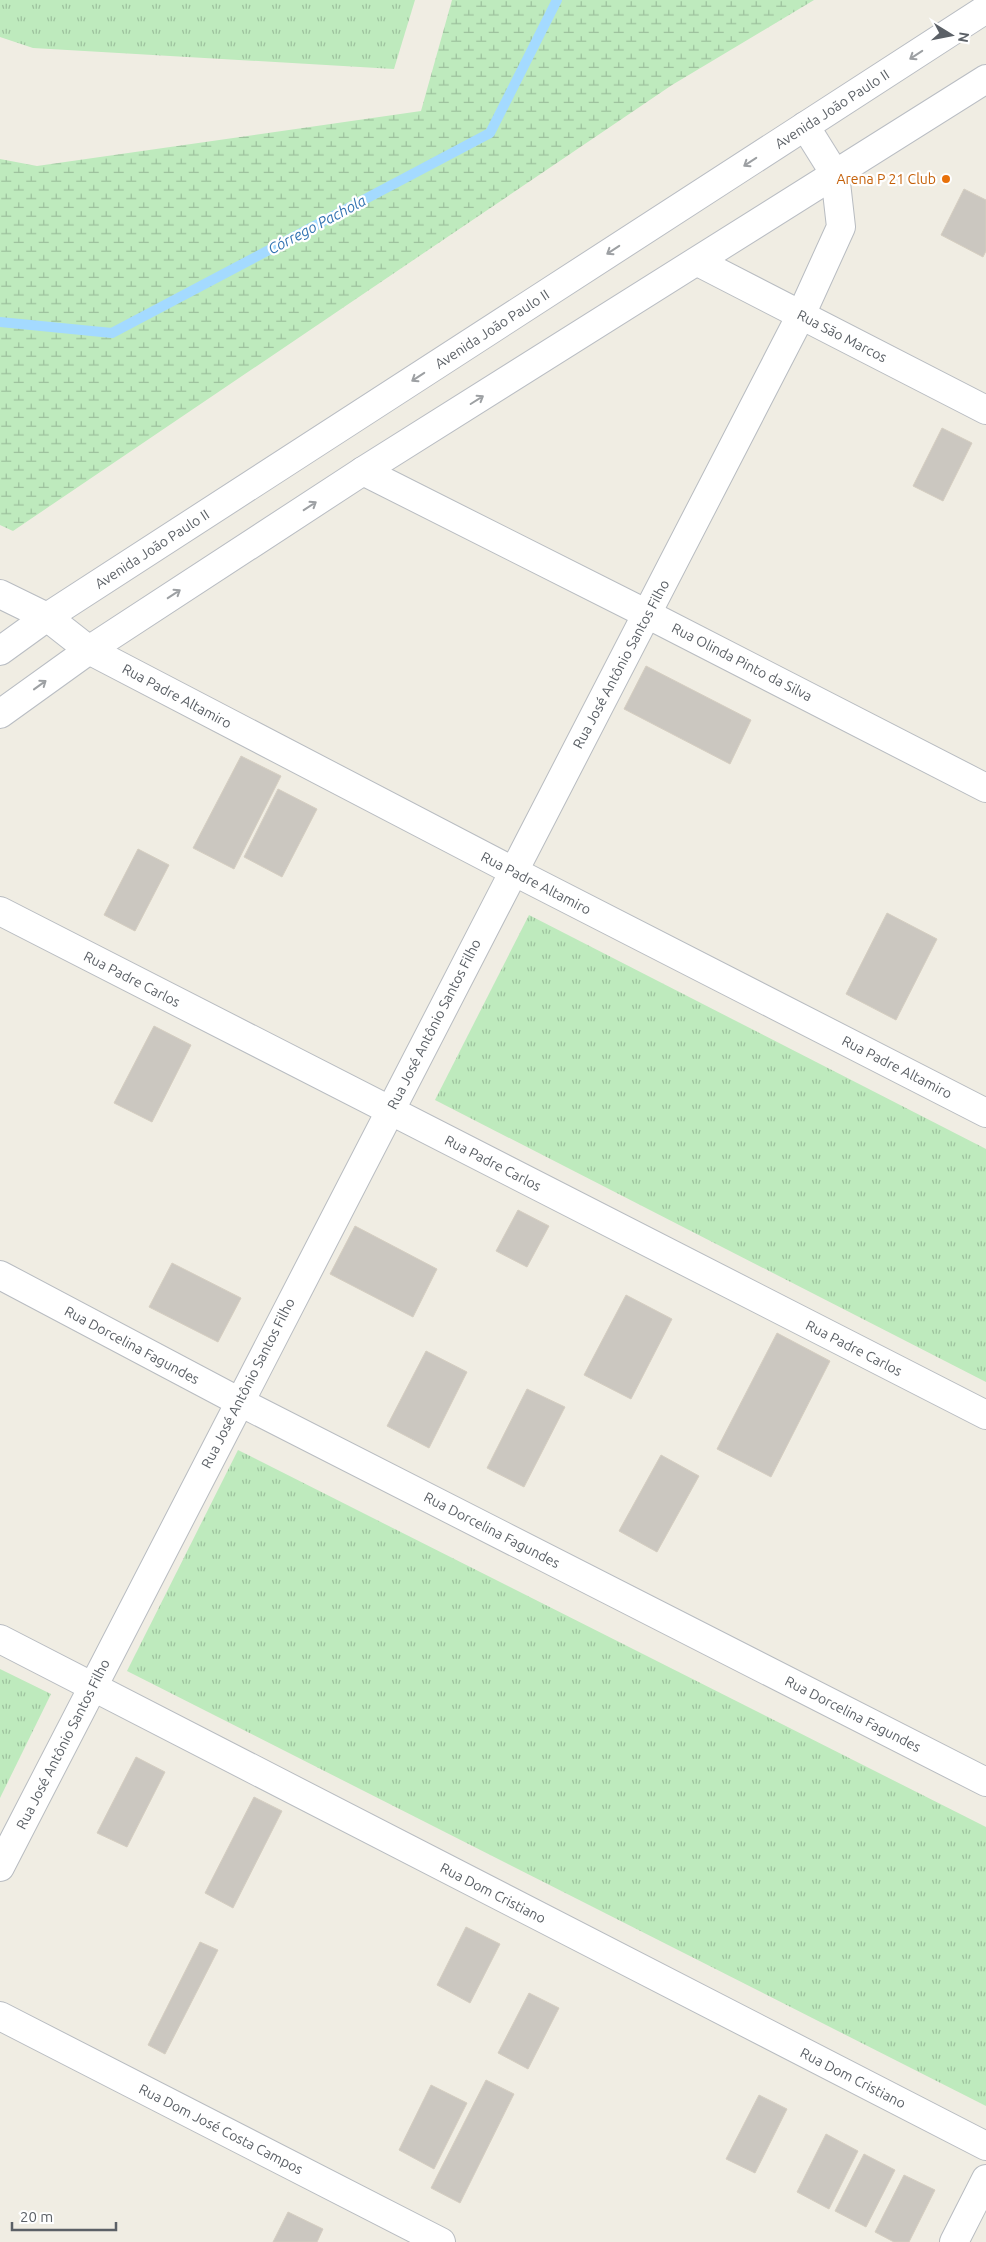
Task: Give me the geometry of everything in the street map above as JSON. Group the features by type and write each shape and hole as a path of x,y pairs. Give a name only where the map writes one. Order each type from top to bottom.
{"street":[{"name":"Avenida João Paulo II","path":"0,651 47,617 986,9"},
{"path":"0,714 89,650 363,471 698,262 986,79"},
{"path":"805,126 835,174"},
{"name":"Rua José Antônio Santos Filho","path":"0,1867 238,1401 512,871 648,614 801,315 841,227 835,174"},
{"name":"Rua São Marcos","path":"698,262 986,410"},
{"name":"Rua Olinda Pinto da Silva","path":"363,471 648,614 986,788"},
{"path":"0,594 47,617"},
{"name":"Rua Padre Altamiro","path":"47,617 89,650 512,871 986,1113"},
{"name":"Rua Padre Carlos","path":"0,911 986,1415"},
{"name":"Rua Dorcelina Fagundes","path":"0,1275 238,1401 986,1782"},
{"name":"Rua Dom Cristiano","path":"0,1639 986,2146"},
{"name":"Rua Dom José Costa Campos","path":"0,2016 441,2242"},
{"path":"954,2242 986,2179"}],"green space":[{"path":"0,0 415,0 394,69 33,48 0,37"},
{"path":"452,0 814,0 672,85 13,531 0,525 0,159 37,166 421,111"},
{"path":"529,915 986,1149 986,1382 435,1100"},
{"path":"238,1450 986,1827 986,2106 127,1671"},
{"path":"0,1669 51,1694 0,1798"}],"building":[{"path":"964,189 986,200 986,251 983,257 941,235"},
{"path":"942,428 972,443 943,501 913,486"},
{"path":"646,666 751,720 730,764 624,709"},
{"path":"241,756 281,776 234,869 193,848"},
{"path":"278,789 317,809 282,877 244,857"},
{"path":"138,849 169,865 135,931 104,915"},
{"path":"887,913 937,939 896,1020 846,994"},
{"path":"154,1026 191,1045 152,1122 114,1103"},
{"path":"518,1210 549,1226 527,1267 496,1251"},
{"path":"355,1226 437,1269 413,1317 330,1274"},
{"path":"172,1263 241,1298 218,1342 149,1307"},
{"path":"626,1295 672,1319 631,1399 584,1375"},
{"path":"777,1333 830,1361 771,1477 717,1449"},
{"path":"426,1351 467,1372 429,1448 387,1426"},
{"path":"527,1389 565,1407 524,1487 487,1468"},
{"path":"661,1455 699,1476 657,1552 619,1531"},
{"path":"136,1757 165,1772 127,1847 97,1833"},
{"path":"254,1797 282,1811 233,1908 205,1893"},
{"path":"466,1927 500,1944 470,2003 437,1985"},
{"path":"200,1942 218,1950 165,2054 148,2045"},
{"path":"529,1993 559,2008 528,2069 498,2053"},
{"path":"486,2080 514,2094 460,2203 431,2188"},
{"path":"431,2085 467,2103 434,2169 399,2150"},
{"path":"759,2095 787,2109 755,2173 726,2159"},
{"path":"826,2134 858,2151 829,2209 797,2192"},
{"path":"864,2154 895,2170 866,2227 835,2211"},
{"path":"904,2175 935,2190 909,2242 894,2242 875,2232"},
{"path":"288,2212 323,2229 317,2242 273,2242"}],"waterway":[{"name":"Córrego Pachola","path":"0,322 112,333 490,133 557,0"}],"place":[{"name":"Arena P 21 Club","path":"946,179"}]}
